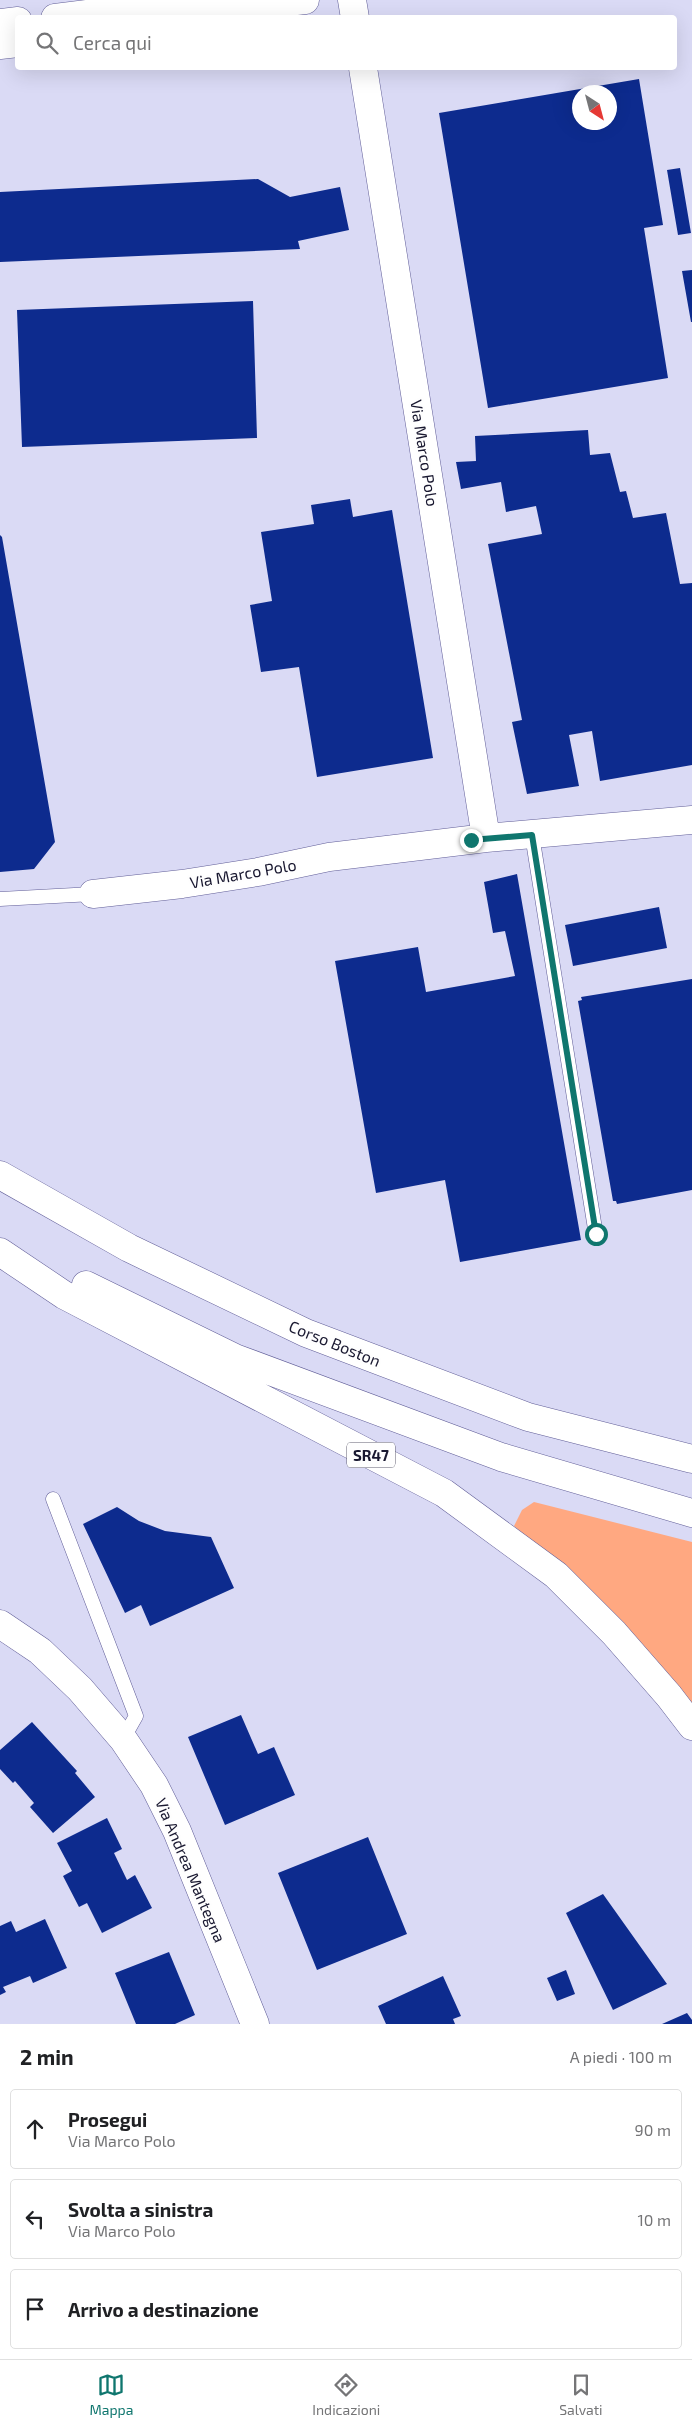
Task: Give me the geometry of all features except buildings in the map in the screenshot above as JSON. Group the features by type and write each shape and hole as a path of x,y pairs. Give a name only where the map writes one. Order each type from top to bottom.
{"main road":[{"path":"196,15 219,10 305,0"},
{"path":"352,0 354,15"},
{"path":"78,15 102,12 219,10"},
{"path":"0,23 15,22"},
{"path":"0,45 15,43"},
{"name":"Via Marco Polo","path":"363,70 486,838"},
{"name":"Via Marco Polo","path":"93,894 210,879 329,857 486,838 692,820"},
{"name":"Corso Boston","path":"0,1174 129,1248 306,1334 528,1417 692,1459"},
{"name":"SR47","path":"0,1242 235,1358 501,1457 692,1513"},
{"name":"SR47","path":"0,1252 64,1295 444,1493 556,1575 614,1633 669,1696 692,1726"},
{"name":"Via Andrea Mantegna","path":"0,1624 40,1651 80,1690 123,1739 154,1785 178,1831 255,2024"}],"lane":[{"path":"532,835 596,1234"},
{"name":"Via Marco Polo","path":"0,899 93,894"},
{"path":"53,1499 136,1716 123,1739"}],"shaded area":[{"path":"534,1502 692,1542 692,1727 563,1569 514,1526 522,1510"}],"route":[{"path":"471,840 532,835 596,1234"}]}
